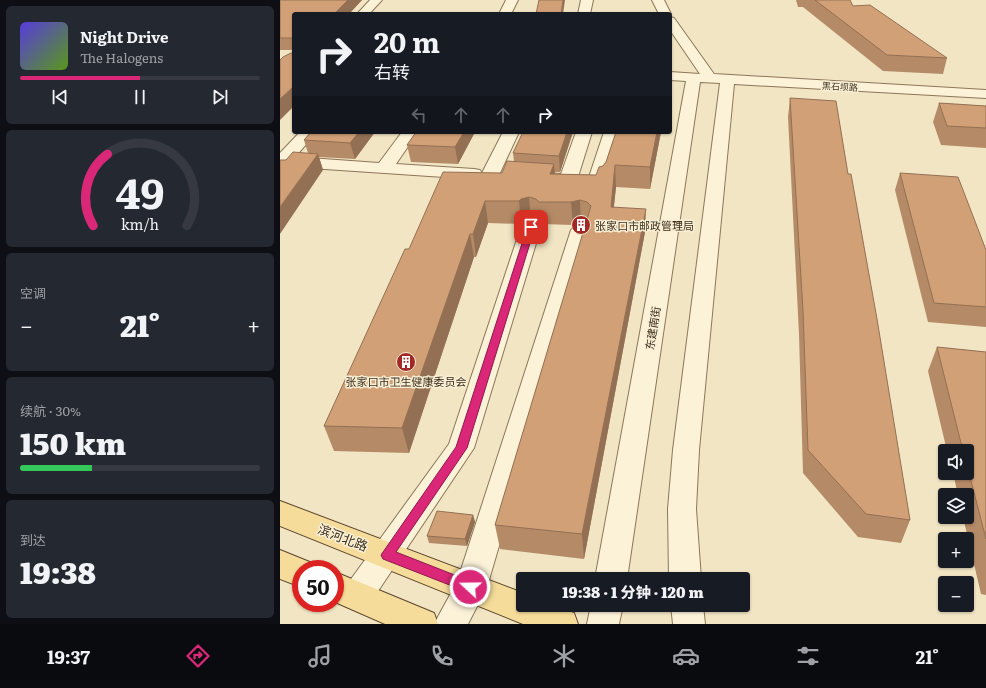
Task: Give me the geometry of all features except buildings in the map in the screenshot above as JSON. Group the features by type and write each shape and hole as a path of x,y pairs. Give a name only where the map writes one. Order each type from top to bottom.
{"main road":[{"name":"滨河北路","path":"280,513 562,624"},
{"path":"280,564 292,569"},
{"path":"346,592 422,624"}],"street":[{"path":"365,12 376,0"},
{"path":"506,12 512,0"},
{"path":"584,12 586,0"},
{"path":"658,0 664,12"},
{"path":"672,26 710,78 682,509 685,572"},
{"name":"黑石坝路","path":"672,76 986,94"},
{"name":"东建南街","path":"612,572 710,78"},
{"path":"281,161 307,134"},
{"path":"384,168 409,134"},
{"path":"281,161 498,175 510,134"},
{"path":"529,177 568,180 583,134"},
{"path":"596,183 611,134"},
{"path":"346,592 387,555 461,448 531,227"},
{"path":"450,624 470,587 581,230"},
{"path":"603,624 606,612"},
{"path":"688,612 689,624"}],"place":[{"name":"张家口市邮政管理局","path":"581,225"},
{"name":"张家口市卫生健康委员会","path":"406,362"}],"route":[{"path":"470,587 387,555 461,448 531,227"}]}
